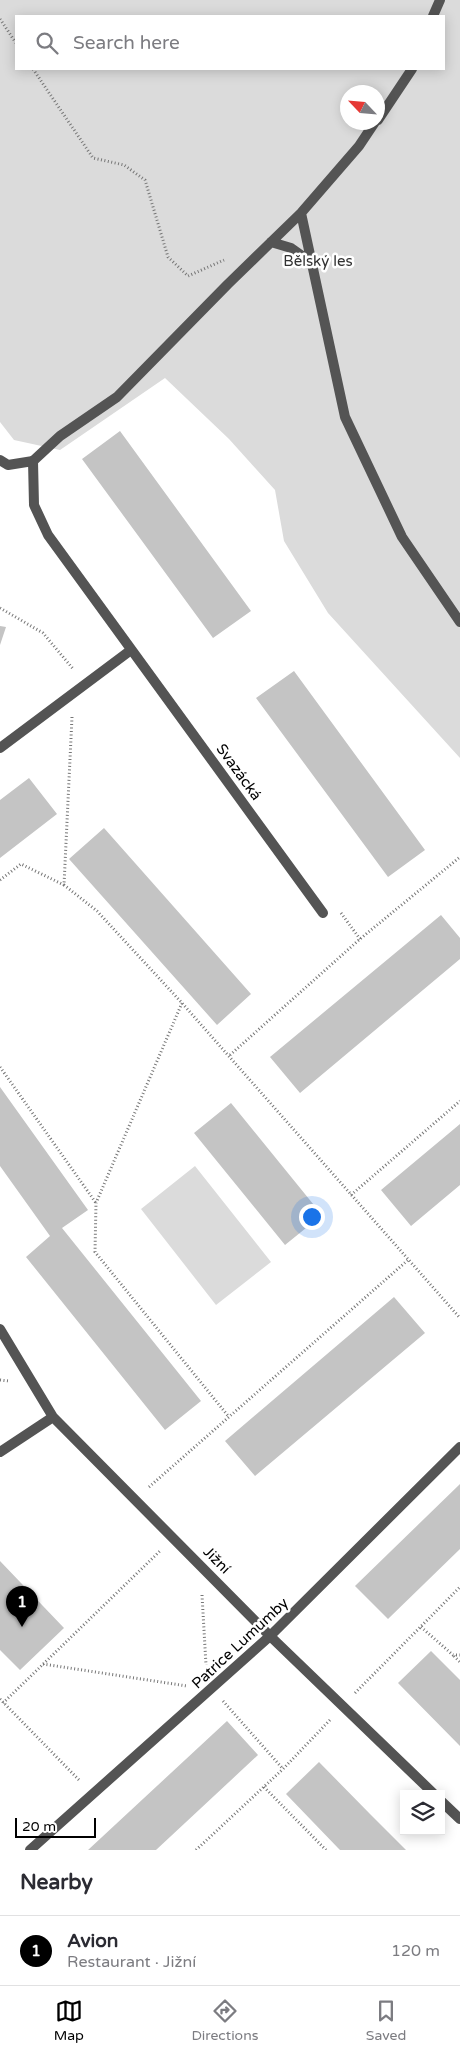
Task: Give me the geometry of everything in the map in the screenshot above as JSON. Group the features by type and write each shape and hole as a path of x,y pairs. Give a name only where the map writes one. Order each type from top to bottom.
{"street":[{"path":"433,15 440,0"},
{"path":"385,109 412,70"},
{"path":"0,460 8,465 33,461 60,436 117,397 301,213 359,146 370,130"},
{"path":"301,213 345,417 402,537 460,622"},
{"path":"271,242 291,248 312,262"},
{"name":"Svazácká","path":"33,461 34,505 48,535 323,913"},
{"path":"0,748 131,650"},
{"name":"Jižní","path":"0,1329 53,1416 270,1636 430,1790"},
{"path":"0,1452 53,1416"},
{"name":"Patrice Lumumby","path":"30,1850 270,1636 460,1447"},
{"path":"445,1805 460,1819"}],"path":[{"path":"0,19 15,42"},
{"path":"34,70 93,158 124,166 145,180 168,257 188,276 231,257"},
{"path":"0,608 43,633 86,684"},
{"path":"64,885 73,694"},
{"path":"230,1055 360,939 460,857"},
{"path":"0,880 21,864 64,885 98,910 230,1055 460,1318"},
{"path":"182,1003 96,1203 95,1252 229,1417"},
{"path":"0,1067 96,1203"},
{"path":"352,1195 460,1101"},
{"path":"135,1499 408,1260"},
{"path":"4,1703 173,1537"},
{"path":"201,1585 208,1664 202,1669"},
{"path":"343,1706 460,1587"},
{"path":"420,1627 460,1662"},
{"path":"453,1655 460,1655"},
{"path":"180,1692 192,1680"},
{"path":"0,1699 82,1783"},
{"path":"196,1850 283,1769"},
{"path":"75,1789 89,1776"},
{"path":"264,1787 326,1850"}],"green space":[{"name":"Bělský les","path":"0,0 460,0 460,758 328,613 284,541 275,490 229,439 165,378 60,450 14,440 0,422"},
{"path":"195,1166 271,1262 216,1305 141,1209"}],"building":[{"path":"120,431 251,611 213,638 82,459"},
{"path":"0,626 6,627 0,645"},
{"path":"294,671 425,850 388,877 256,698"},
{"path":"29,778 57,814 0,858 0,800"},
{"path":"104,828 251,994 217,1025 69,859"},
{"path":"441,915 460,938 460,959 300,1093 270,1057"},
{"path":"0,1087 88,1210 62,1228 201,1401 165,1430 26,1257 50,1236 0,1166"},
{"path":"231,1103 322,1215 285,1245 194,1133"},
{"path":"460,1124 460,1185 411,1226 381,1190"},
{"path":"394,1297 425,1333 255,1476 225,1441"},
{"path":"460,1484 460,1549 388,1619 355,1586"},
{"path":"0,1561 64,1628 20,1670 0,1650"},
{"path":"431,1651 460,1680 460,1746 398,1683"},
{"path":"227,1721 258,1755 156,1850 88,1850"},
{"path":"319,1762 406,1850 340,1850 338,1848 286,1794"}],"place":[{"name":"Avion","path":"22,1627"}]}
